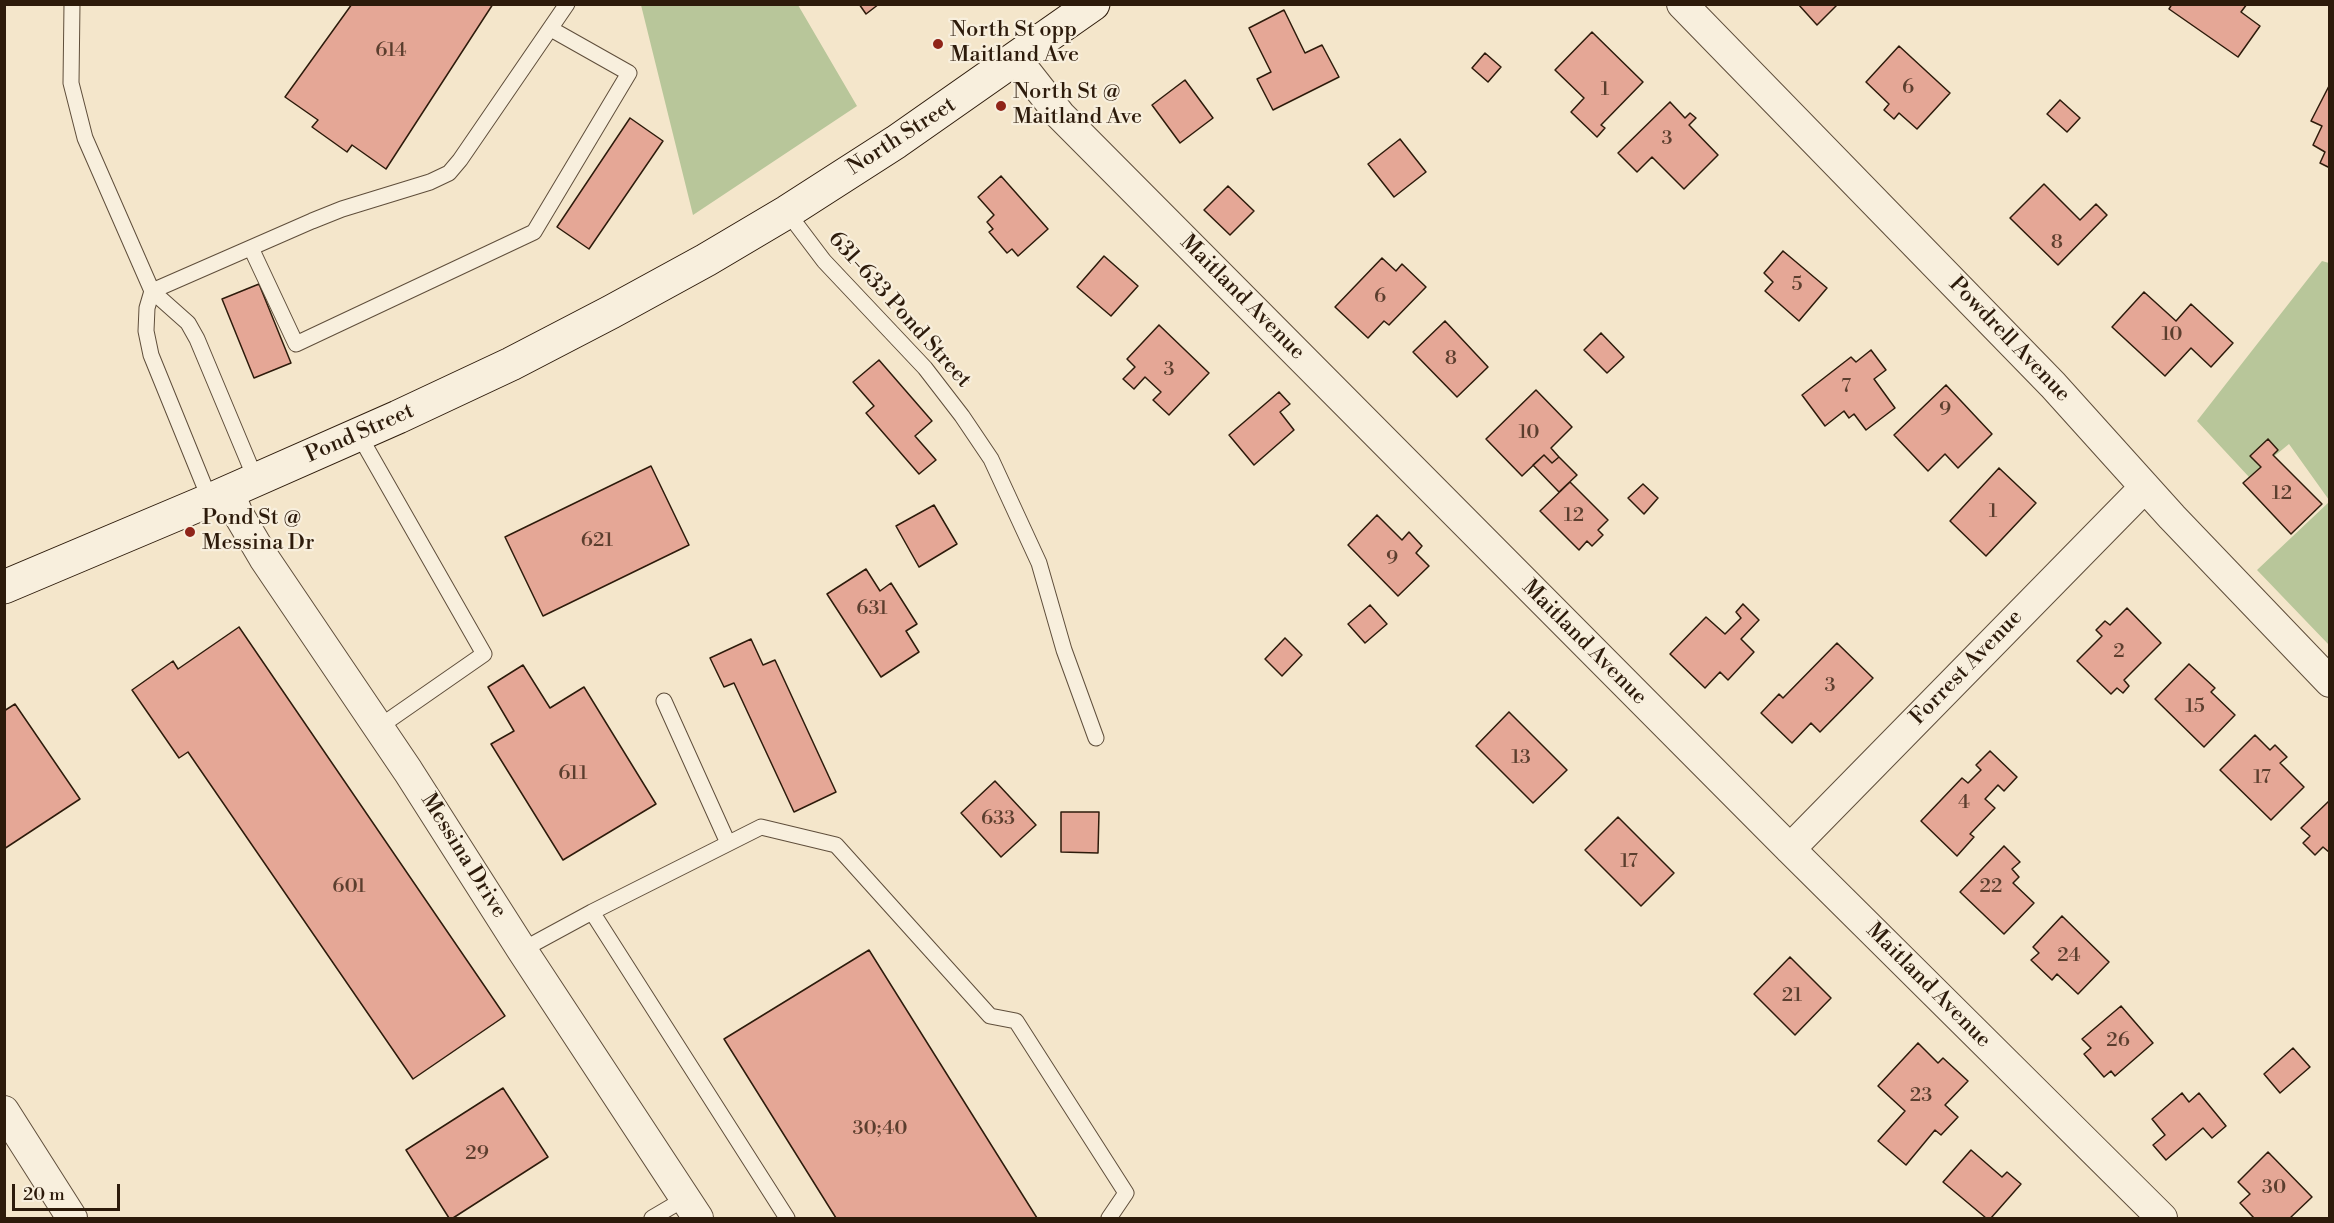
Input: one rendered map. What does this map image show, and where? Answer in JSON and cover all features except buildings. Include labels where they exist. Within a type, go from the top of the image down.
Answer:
[{"type":"main road","name":"North Street","points":[[706,260],[787,212],[905,136],[1016,59],[1084,7]]},
{"type":"main road","name":"Pond Street","points":[[4,587],[359,435],[511,364],[706,260]]},
{"type":"street","name":"Powdrell Avenue","points":[[1682,4],[2053,385],[2145,487],[2330,682]]},
{"type":"street","name":"Maitland Avenue","points":[[1016,59],[1060,115],[1790,849],[2162,1218]]},
{"type":"street","name":"Forrest Avenue","points":[[1790,849],[2145,487]]},
{"type":"street","name":"Messina Drive","points":[[232,491],[237,512],[264,558],[444,825],[522,950],[692,1208]]},
{"type":"street","points":[[4,1111],[72,1218]]},
{"type":"lane","points":[[72,4],[71,83],[76,110],[85,138],[152,291],[188,322],[197,339],[232,491]]},
{"type":"lane","points":[[152,291],[342,209],[430,182],[449,173],[567,4]]},
{"type":"lane","points":[[251,248],[296,344],[534,232],[629,73],[550,28]]},
{"type":"lane","name":"631-633 Pond Street","points":[[787,212],[824,261],[925,368],[962,416],[990,459],[1015,507],[1039,563],[1064,650],[1096,738]]},
{"type":"lane","points":[[152,291],[147,308],[146,331],[151,355],[232,491]]},
{"type":"lane","points":[[359,435],[484,654],[379,727]]},
{"type":"lane","points":[[664,701],[728,843]]},
{"type":"lane","points":[[522,950],[761,827],[836,845],[990,1016],[1016,1021],[1126,1193],[1110,1218]]},
{"type":"lane","points":[[592,912],[787,1218]]},
{"type":"lane","points":[[652,1218],[692,1208]]},
{"type":"green space","points":[[641,5],[798,5],[857,106],[693,215]]},
{"type":"green space","points":[[2322,261],[2329,263],[2329,500],[2289,444],[2249,477],[2197,421]]},
{"type":"green space","points":[[2329,502],[2329,645],[2257,570]]},
{"type":"place","name":"North St opp Maitland Ave","points":[[938,44]]},
{"type":"place","name":"North St @ Maitland Ave","points":[[1001,106]]},
{"type":"place","name":"Pond St @ Messina Dr","points":[[190,532]]}]
